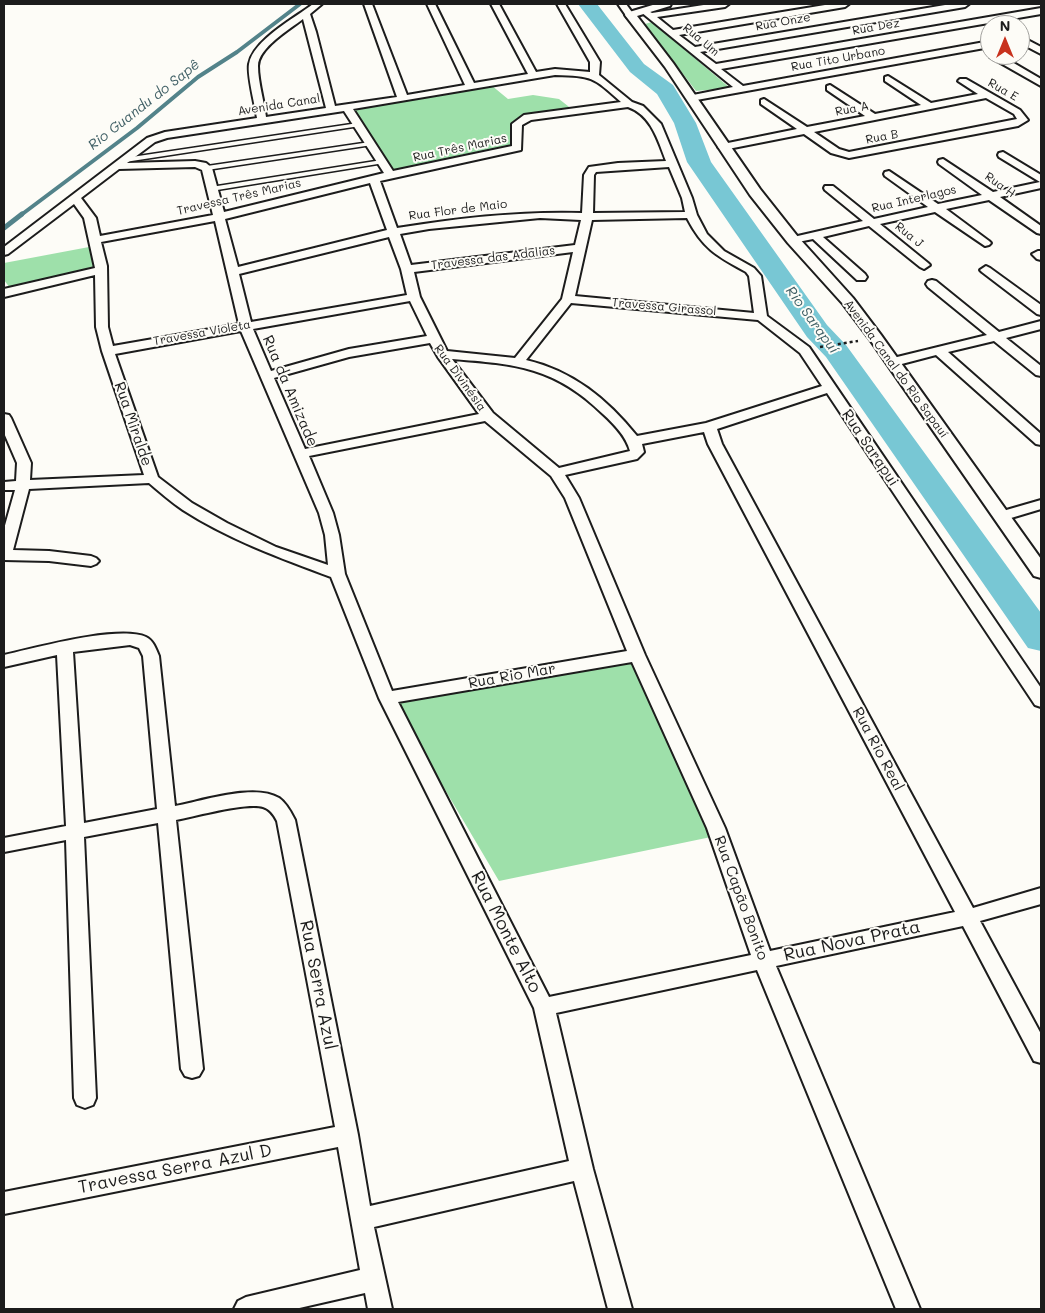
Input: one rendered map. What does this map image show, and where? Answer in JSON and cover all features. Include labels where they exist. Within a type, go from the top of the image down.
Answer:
[{"type":"street","points":[[262,120],[252,65],[254,58],[261,47],[306,15],[318,4]]},
{"type":"street","points":[[368,4],[403,99]]},
{"type":"street","points":[[431,4],[471,87]]},
{"type":"street","points":[[495,4],[533,75]]},
{"type":"street","points":[[561,4],[595,62],[594,75],[629,104],[640,108],[657,126],[687,198],[691,215],[702,236],[720,253],[755,276],[761,317]]},
{"type":"street","points":[[622,4],[630,15],[726,4]]},
{"type":"street","points":[[648,14],[666,4]]},
{"type":"street","points":[[673,32],[845,4]]},
{"type":"street","points":[[906,4],[978,46]]},
{"type":"street","name":"Rua Onze","points":[[694,50],[965,4]]},
{"type":"street","name":"Rua Dez","points":[[714,67],[1041,11]]},
{"type":"street","name":"Rua Um","points":[[648,14],[673,32],[741,89]]},
{"type":"street","points":[[306,15],[331,110]]},
{"type":"street","name":"Avenida Canal do Rio Sapauí","points":[[630,15],[691,98],[723,148],[793,240],[848,301],[894,362],[1041,572]]},
{"type":"street","points":[[1030,37],[1034,36]]},
{"type":"street","points":[[1030,44],[1041,51]]},
{"type":"street","name":"Rua Tito Urbano","points":[[691,98],[978,46]]},
{"type":"street","points":[[1010,65],[1041,83]]},
{"type":"street","name":"Avenida Canal","points":[[4,252],[151,140],[165,135],[403,99],[533,75],[565,71],[594,75]]},
{"type":"street","points":[[888,79],[929,106]]},
{"type":"street","name":"Rua E","points":[[963,81],[1017,112],[1023,119],[1018,123]]},
{"type":"street","points":[[830,88],[873,118]]},
{"type":"street","name":"Rua A","points":[[723,148],[986,95]]},
{"type":"street","name":"Rua B","points":[[764,102],[835,151],[849,155],[1018,123]]},
{"type":"street","name":"Rua Três Marias","points":[[390,175],[513,150],[518,144],[517,124],[528,117],[629,104]]},
{"type":"street","points":[[347,107],[390,175]]},
{"type":"street","points":[[1003,154],[1041,179]]},
{"type":"street","name":"Rua H","points":[[943,162],[1041,231]]},
{"type":"street","points":[[121,163],[195,164],[207,168]]},
{"type":"street","points":[[518,362],[568,299],[587,216],[589,175],[593,169],[672,164]]},
{"type":"street","name":"Rua da Amizade","points":[[207,168],[244,325],[326,513],[332,535],[338,574]]},
{"type":"street","points":[[889,174],[985,243]]},
{"type":"street","name":"Travessa Três Marias","points":[[94,240],[218,217],[390,175]]},
{"type":"street","name":"Rua Divinésia","points":[[374,180],[407,269],[414,297],[442,354],[488,416],[556,473],[568,490]]},
{"type":"street","name":"Rua Interlagos","points":[[793,240],[1041,185]]},
{"type":"street","name":"Rua J","points":[[829,188],[924,265]]},
{"type":"street","name":"Rua Miralde","points":[[74,198],[90,218],[101,270],[102,327],[108,351],[152,480],[186,506],[222,526],[271,550],[338,574]]},
{"type":"street","name":"Rua Flor de Maio","points":[[233,272],[394,232],[492,218],[540,215],[691,215]]},
{"type":"street","points":[[815,235],[861,277]]},
{"type":"street","name":"Travessa das Adalias","points":[[407,269],[579,248]]},
{"type":"street","points":[[4,293],[101,270]]},
{"type":"street","points":[[986,270],[1041,311]]},
{"type":"street","points":[[932,284],[1041,372]]},
{"type":"street","name":"Travessa Violeta","points":[[108,351],[244,325],[414,297]]},
{"type":"street","name":"Travessa Girassol","points":[[568,299],[761,317]]},
{"type":"street","name":"Rua Sarapui","points":[[761,317],[805,350],[1041,700]]},
{"type":"street","points":[[894,362],[1041,325]]},
{"type":"street","points":[[267,376],[336,354],[374,346],[433,339]]},
{"type":"street","points":[[939,351],[1041,441]]},
{"type":"street","points":[[442,354],[518,362],[559,374],[578,384],[592,395],[634,441],[637,452],[632,456],[556,473]]},
{"type":"street","points":[[634,441],[709,427],[829,388]]},
{"type":"street","points":[[300,454],[488,416]]},
{"type":"street","points":[[4,418],[24,463],[23,486],[4,555],[48,556],[91,561]]},
{"type":"street","name":"Rua Rio Real","points":[[709,427],[715,444],[1041,1054]]},
{"type":"street","points":[[4,486],[152,480]]},
{"type":"street","name":"Rua Capão Bonito","points":[[568,490],[637,655],[716,828],[763,960],[908,1309]]},
{"type":"street","points":[[1001,516],[1041,504]]},
{"type":"street","name":"Rua Monte Alto","points":[[338,574],[360,637],[387,698],[544,1007],[582,1169],[620,1309]]},
{"type":"street","points":[[4,661],[65,648],[134,639],[142,641],[147,646],[151,656],[192,1069]]},
{"type":"street","points":[[65,648],[75,830],[85,1098]]},
{"type":"street","name":"Rua Rio Mar","points":[[387,698],[637,655]]},
{"type":"street","name":"Rua Serra Azul","points":[[4,845],[75,830],[249,799],[265,799],[277,804],[286,820],[347,1135],[360,1219],[380,1309]]},
{"type":"street","name":"Rua Nova Prata","points":[[544,1007],[968,917],[1041,896]]},
{"type":"street","name":"Travessa Serra Azul D","points":[[4,1203],[347,1135]]},
{"type":"street","points":[[360,1219],[582,1169]]},
{"type":"street","points":[[246,1309],[373,1279]]},
{"type":"lane","points":[[121,163],[358,125]]},
{"type":"lane","points":[[207,168],[370,144]]},
{"type":"lane","points":[[211,189],[382,162]]},
{"type":"path","points":[[805,350],[876,338]]},
{"type":"green space","points":[[652,22],[730,88],[696,91],[645,24]]},
{"type":"green space","points":[[491,85],[508,99],[533,95],[559,99],[573,110],[521,118],[515,145],[504,152],[393,174],[351,108]]},
{"type":"green space","points":[[89,247],[98,267],[10,288],[4,280],[4,263]]},
{"type":"green space","points":[[635,660],[711,837],[499,881],[392,700]]},
{"type":"waterway","name":"Rio Guandu do Sapê","points":[[21,215],[137,128],[198,77],[237,52],[300,4]]},
{"type":"waterway","name":"Rio Sarapuí","points":[[587,4],[637,68],[665,90],[685,123],[699,162],[817,331],[836,351],[1041,639]]},
{"type":"waterway","name":"Rio Guandu do Sapê","points":[[4,228],[22,214]]}]
